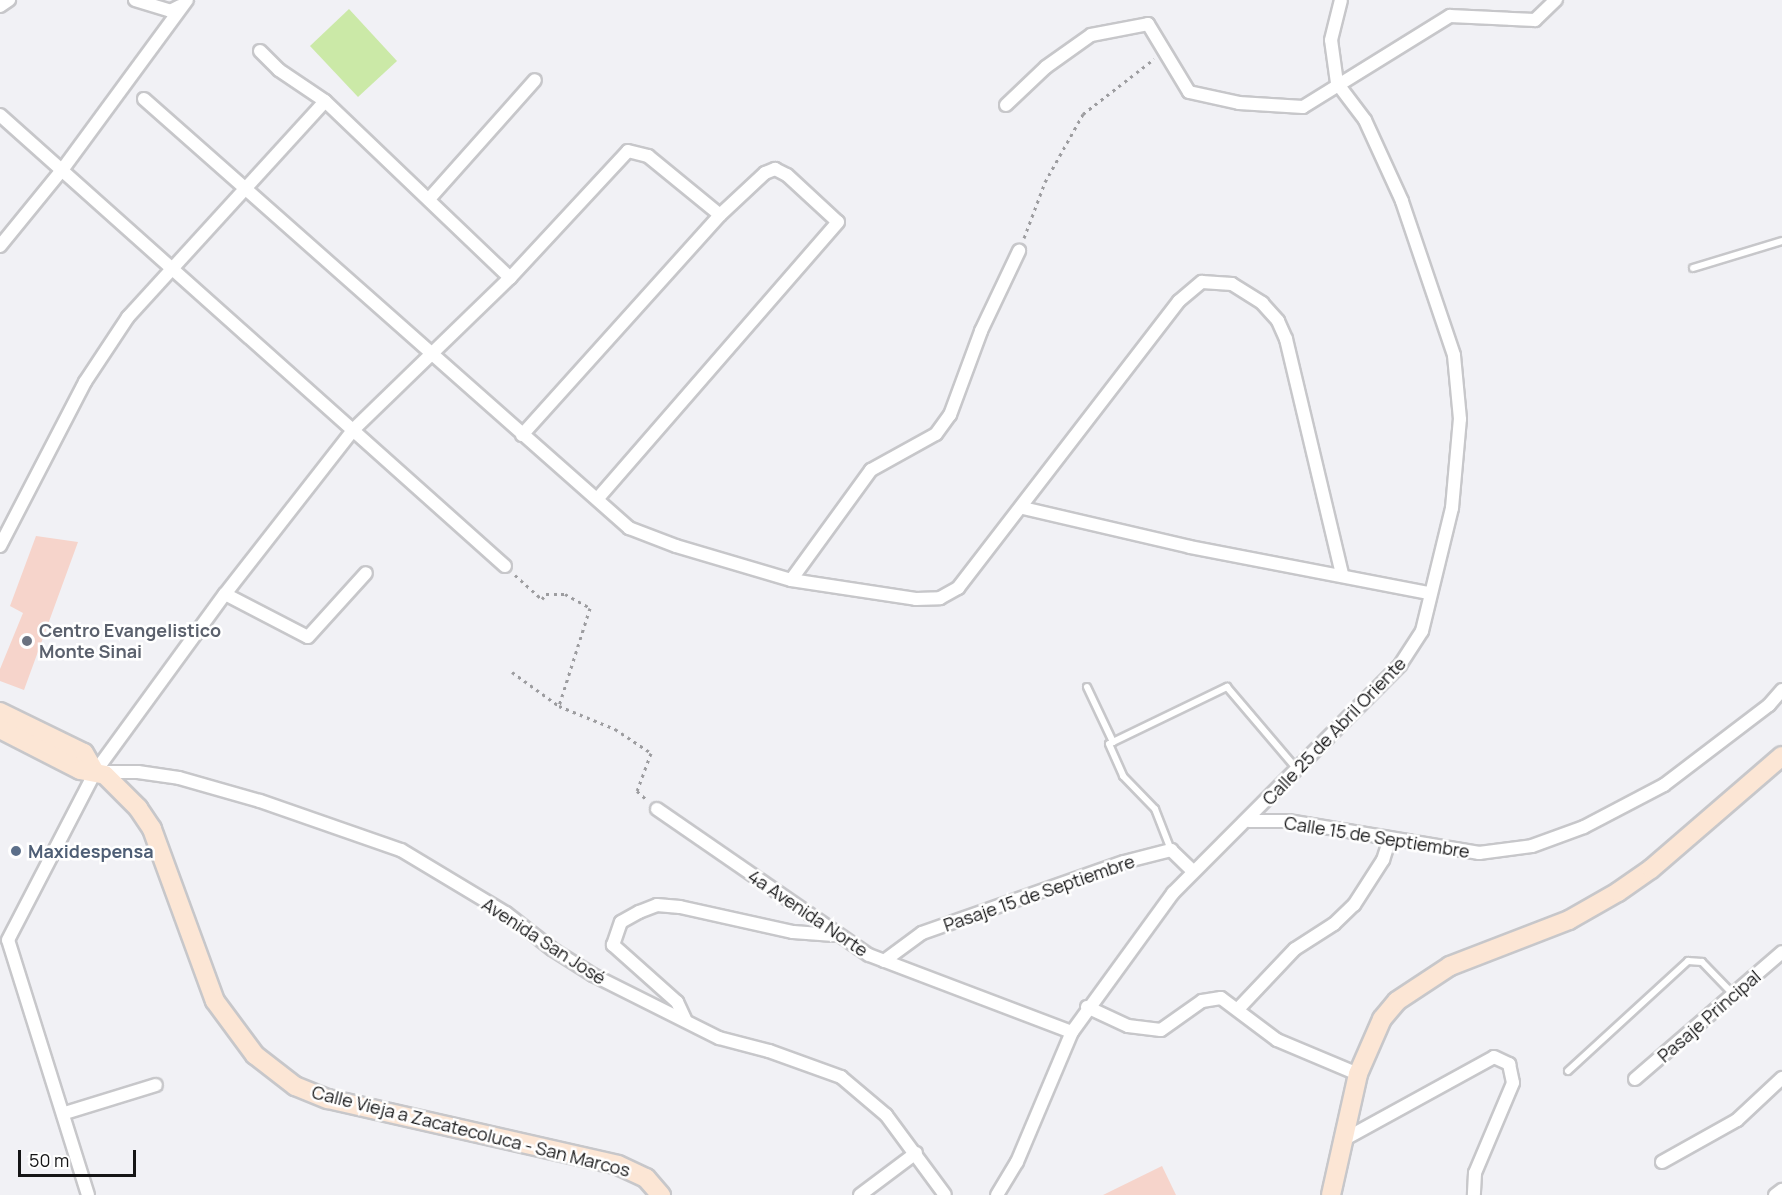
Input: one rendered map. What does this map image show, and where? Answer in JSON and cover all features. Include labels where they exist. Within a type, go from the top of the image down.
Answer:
[{"type":"main road","name":"Calle Vieja a Zacatecoluca - San Marcos","points":[[0,712],[84,753],[95,772],[120,789],[152,829],[215,1001],[231,1027],[255,1055],[295,1086],[328,1099],[618,1165],[646,1178],[661,1195]]},
{"type":"main road","name":"Calle Vieja a Zacatecoluca - San Marcos","points":[[0,729],[80,770],[95,772]]},
{"type":"main road","points":[[1331,1195],[1358,1074],[1382,1019],[1409,991],[1450,966],[1569,920],[1618,892],[1651,869],[1782,756]]},
{"type":"street","points":[[0,6],[9,0]]},
{"type":"street","points":[[135,0],[170,10],[184,3]]},
{"type":"street","name":"Calle 25 de Abril Oriente","points":[[997,1195],[1017,1162],[1072,1032],[1087,1007],[1193,871],[1248,821],[1296,768],[1400,665],[1422,631],[1452,508],[1460,419],[1454,355],[1402,201],[1365,120],[1337,83],[1331,40],[1341,0]]},
{"type":"street","points":[[1006,105],[1046,67],[1091,35],[1148,24],[1189,92],[1239,103],[1303,107],[1334,89],[1337,83],[1450,15],[1535,20],[1556,0]]},
{"type":"street","points":[[0,246],[62,170],[184,3]]},
{"type":"street","points":[[260,51],[279,70],[325,101],[510,278]]},
{"type":"street","points":[[429,199],[535,80]]},
{"type":"street","points":[[144,99],[432,351],[522,435],[598,498],[629,528],[676,546],[791,580],[916,599],[940,598],[958,588],[1023,508],[1179,301],[1202,282],[1216,280],[1232,284],[1262,303],[1278,321],[1286,339],[1342,574]]},
{"type":"street","points":[[0,546],[85,382],[128,317],[325,101]]},
{"type":"street","points":[[0,115],[505,566]]},
{"type":"street","points":[[88,1195],[65,1113],[8,940],[95,772],[225,594],[353,430],[432,351],[510,278],[628,151],[648,156],[720,215]]},
{"type":"street","points":[[522,435],[720,215],[765,173],[776,169],[838,222],[598,498]]},
{"type":"street","points":[[791,580],[871,470],[936,434],[950,415],[981,331],[1019,251]]},
{"type":"street","points":[[1023,508],[1190,547],[1342,574],[1430,593]]},
{"type":"street","points":[[225,594],[308,637],[366,573]]},
{"type":"street","name":"Calle 15 de Septiembre","points":[[1248,821],[1288,821],[1479,853],[1532,846],[1584,827],[1664,785],[1769,705],[1782,690]]},
{"type":"street","name":"Avenida San José","points":[[95,772],[138,772],[179,778],[260,801],[401,850],[506,913],[552,949],[593,975],[719,1038],[769,1051],[841,1077],[886,1115],[945,1195]]},
{"type":"street","name":"4a Avenida Norte","points":[[657,809],[836,935],[884,962],[1072,1032]]},
{"type":"street","points":[[1239,1008],[1295,949],[1334,924],[1354,905],[1383,860],[1390,838]]},
{"type":"street","points":[[1171,849],[1193,871]]},
{"type":"street","name":"Pasaje 15 de Septiembre","points":[[884,962],[922,933],[1171,849]]},
{"type":"street","points":[[685,1019],[677,1002],[613,945],[621,922],[657,905],[680,906],[793,932],[836,935]]},
{"type":"street","name":"Pasaje Principal","points":[[1635,1079],[1782,952]]},
{"type":"street","points":[[1087,1007],[1145,1031],[1161,1030],[1211,998],[1221,998],[1239,1008],[1277,1040],[1358,1074]]},
{"type":"street","points":[[1343,1140],[1494,1057],[1509,1064],[1513,1083],[1475,1173],[1474,1195]]},
{"type":"street","points":[[1662,1162],[1737,1120],[1782,1078]]},
{"type":"street","points":[[65,1113],[156,1085]]},
{"type":"street","points":[[860,1195],[916,1153]]},
{"type":"street","points":[[1775,1195],[1782,1190]]},
{"type":"lane","points":[[1693,268],[1782,241]]},
{"type":"lane","points":[[1087,687],[1113,742]]},
{"type":"lane","points":[[1171,849],[1155,809],[1123,776],[1109,744],[1227,687],[1296,768]]},
{"type":"lane","points":[[1568,1071],[1688,961],[1702,962],[1733,995]]},
{"type":"path","points":[[1019,251],[1045,182],[1083,114],[1164,52]]},
{"type":"path","points":[[505,566],[542,599],[546,594],[565,594],[591,608],[559,706]]},
{"type":"path","points":[[512,672],[559,706],[615,729],[651,753],[638,791],[657,809]]},
{"type":"green space","points":[[349,9],[397,61],[358,97],[310,46]]},
{"type":"building","name":"Centro Evangelistico Monte Sinai","points":[[36,536],[78,542],[24,690],[0,681],[0,669],[23,613],[10,606]]},
{"type":"building","points":[[1162,1166],[1176,1195],[1103,1195]]},
{"type":"place","name":"Centro Evangelistico Monte Sinai","points":[[27,641]]},
{"type":"place","name":"Maxidespensa","points":[[16,851]]}]
